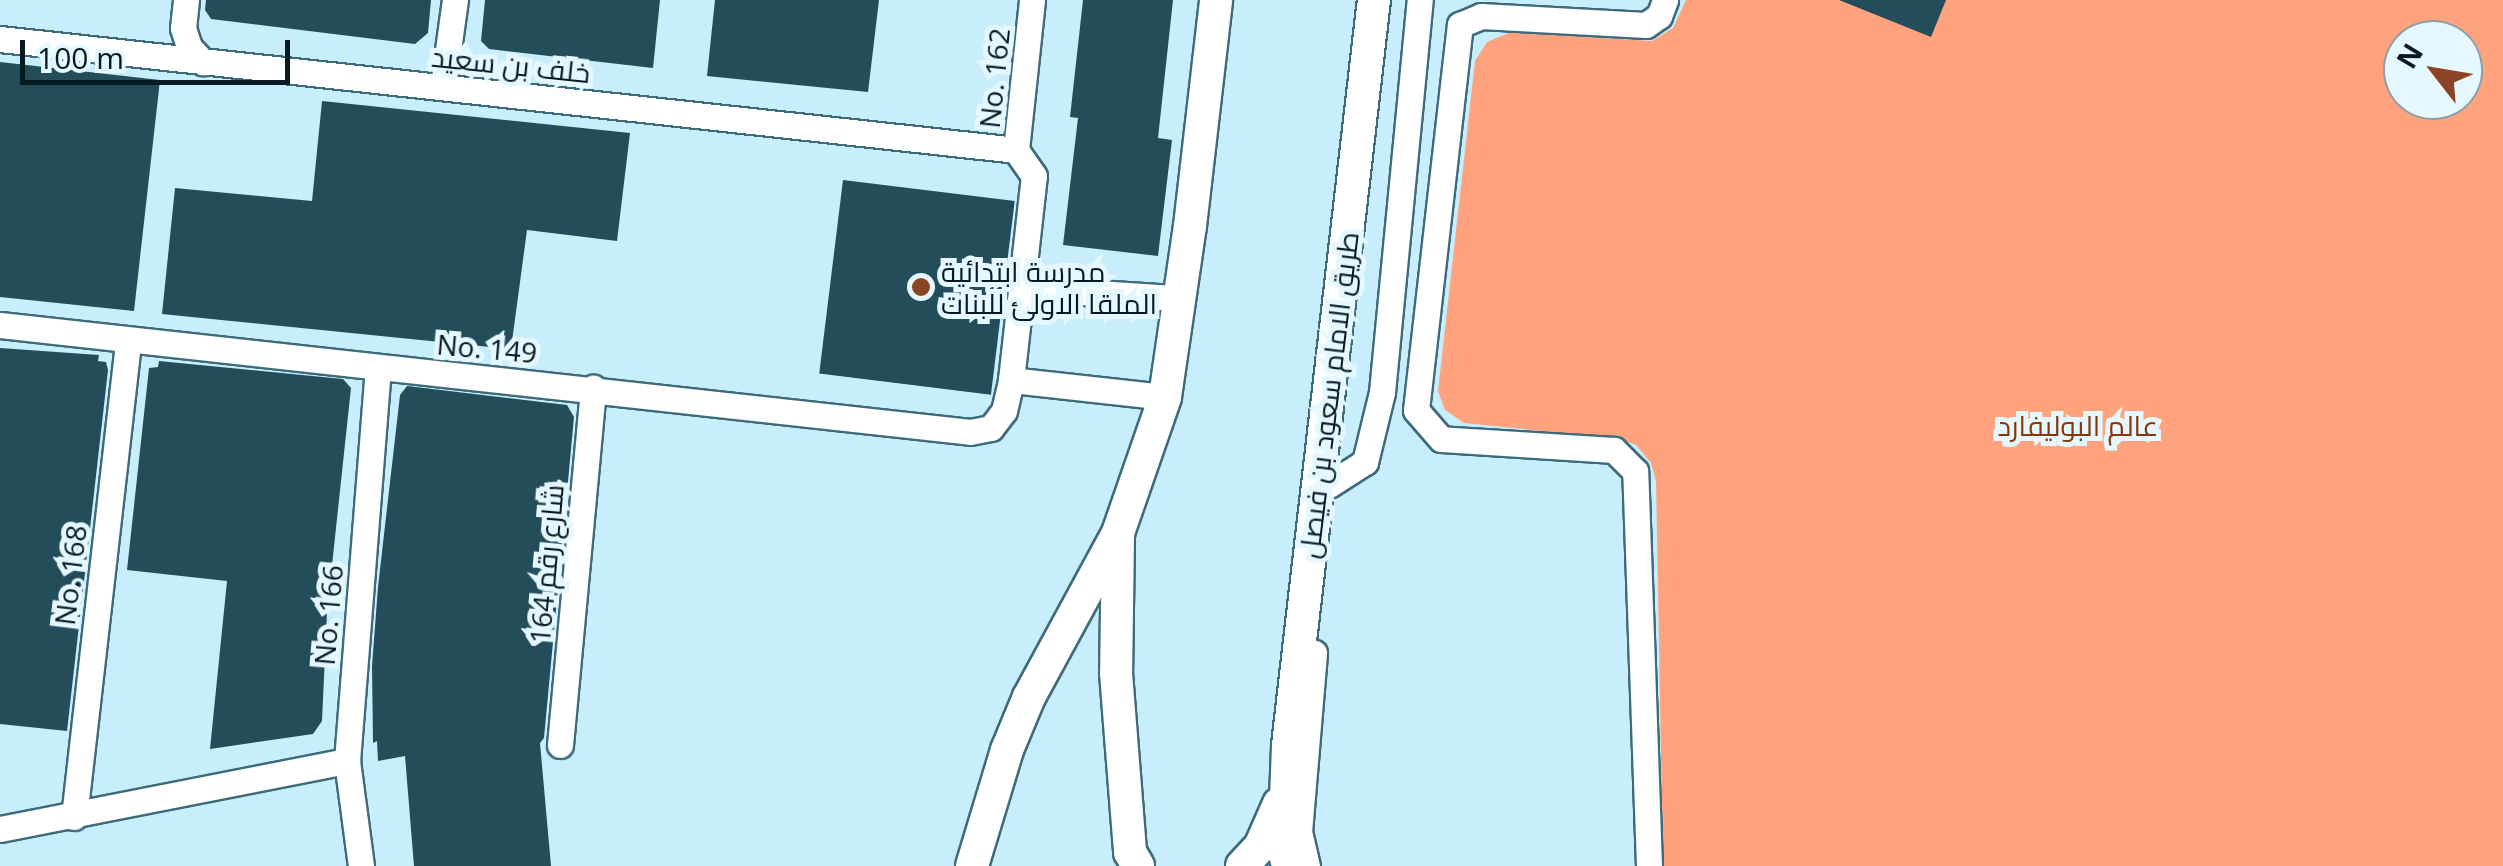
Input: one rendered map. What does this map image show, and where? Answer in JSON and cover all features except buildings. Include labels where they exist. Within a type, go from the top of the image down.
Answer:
[{"type":"main road","points":[[972,866],[1006,750],[1028,697],[1118,532],[1164,398],[1190,226],[1216,0]]},
{"type":"main road","points":[[1322,496],[1311,448],[1318,343],[1354,0]]},
{"type":"main road","name":"طريق الامام سعود بن فيصل","points":[[1285,790],[1322,496],[1374,0]]},
{"type":"main road","points":[[1118,532],[1116,673],[1130,852],[1138,866]]},
{"type":"main road","points":[[1242,866],[1260,847],[1285,790]]},
{"type":"main road","points":[[1285,790],[1284,850],[1288,866]]},
{"type":"street","points":[[186,0],[183,28],[190,47],[203,62]]},
{"type":"street","points":[[444,86],[455,0]]},
{"type":"street","name":"No. 162","points":[[970,432],[991,428],[1004,411],[1011,380],[1034,176],[1016,150],[1032,0]]},
{"type":"street","points":[[1306,866],[1298,832],[1322,496],[1386,0]]},
{"type":"street","points":[[1322,496],[1365,462],[1382,392],[1420,0]]},
{"type":"street","points":[[1649,866],[1635,471],[1614,450],[1442,439],[1416,410],[1460,25],[1480,16],[1646,26],[1659,16],[1665,0]]},
{"type":"street","name":"خلف بن سعيد","points":[[0,39],[1016,150]]},
{"type":"street","points":[[1022,288],[1177,298]]},
{"type":"street","name":"No. 149","points":[[0,325],[970,432]]},
{"type":"street","name":"No. 168","points":[[74,817],[128,340]]},
{"type":"street","name":"No. 166","points":[[361,866],[347,761],[378,369]]},
{"type":"street","points":[[1011,380],[1164,398]]},
{"type":"street","name":"شارع رقم 164","points":[[560,745],[593,388]]},
{"type":"street","points":[[0,829],[347,761]]},
{"type":"green space","name":"عالم البوليفارد","points":[[1686,0],[2503,0],[2503,866],[1663,866],[1656,481],[1651,463],[1636,445],[1620,439],[1464,423],[1445,410],[1438,391],[1475,61],[1487,42],[1511,32],[1652,41],[1673,28]]},
{"type":"place","name":"مدرسة ابتدائية الملقا الاولئ للبنات","points":[[921,287]]}]
